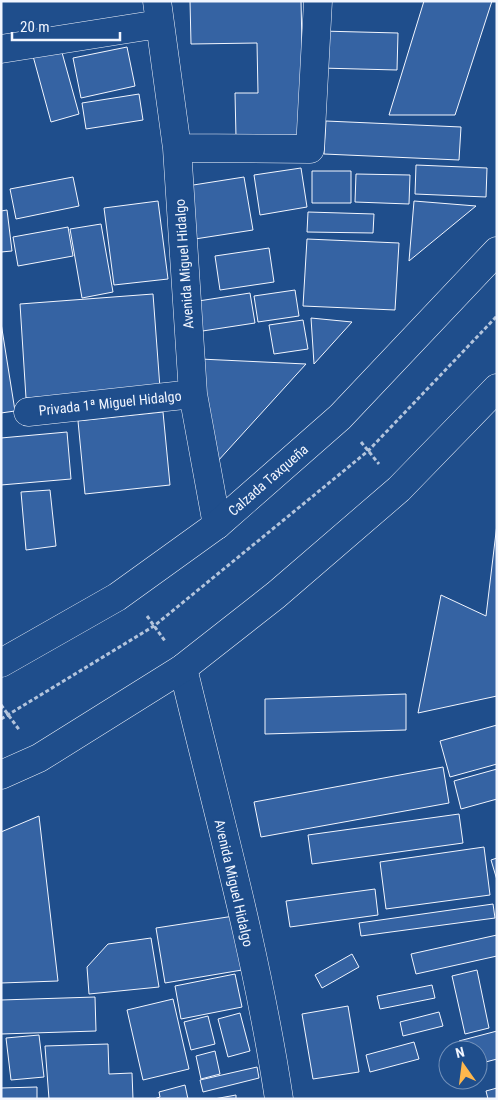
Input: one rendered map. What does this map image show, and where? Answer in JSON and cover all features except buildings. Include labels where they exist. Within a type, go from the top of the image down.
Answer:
[{"type":"street","points":[[177,148],[310,149],[318,1]]},
{"type":"street","points":[[1,50],[158,13]]},
{"type":"street","name":"Avenida Miguel Hidalgo","points":[[158,13],[177,148],[192,394],[217,525]]},
{"type":"street","name":"Calzada Taxqueña","points":[[1,663],[128,589],[217,525],[340,417],[497,251]]},
{"type":"street","points":[[1,776],[39,758],[183,668],[276,595],[399,488],[497,388]]},
{"type":"street","name":"Privada 1ª Miguel Hidalgo","points":[[28,412],[192,394]]},
{"type":"street","name":"Avenida Miguel Hidalgo","points":[[183,668],[271,1045],[279,1099]]},
{"type":"path","points":[[340,417],[399,488]]},
{"type":"path","points":[[128,589],[183,668]]}]
